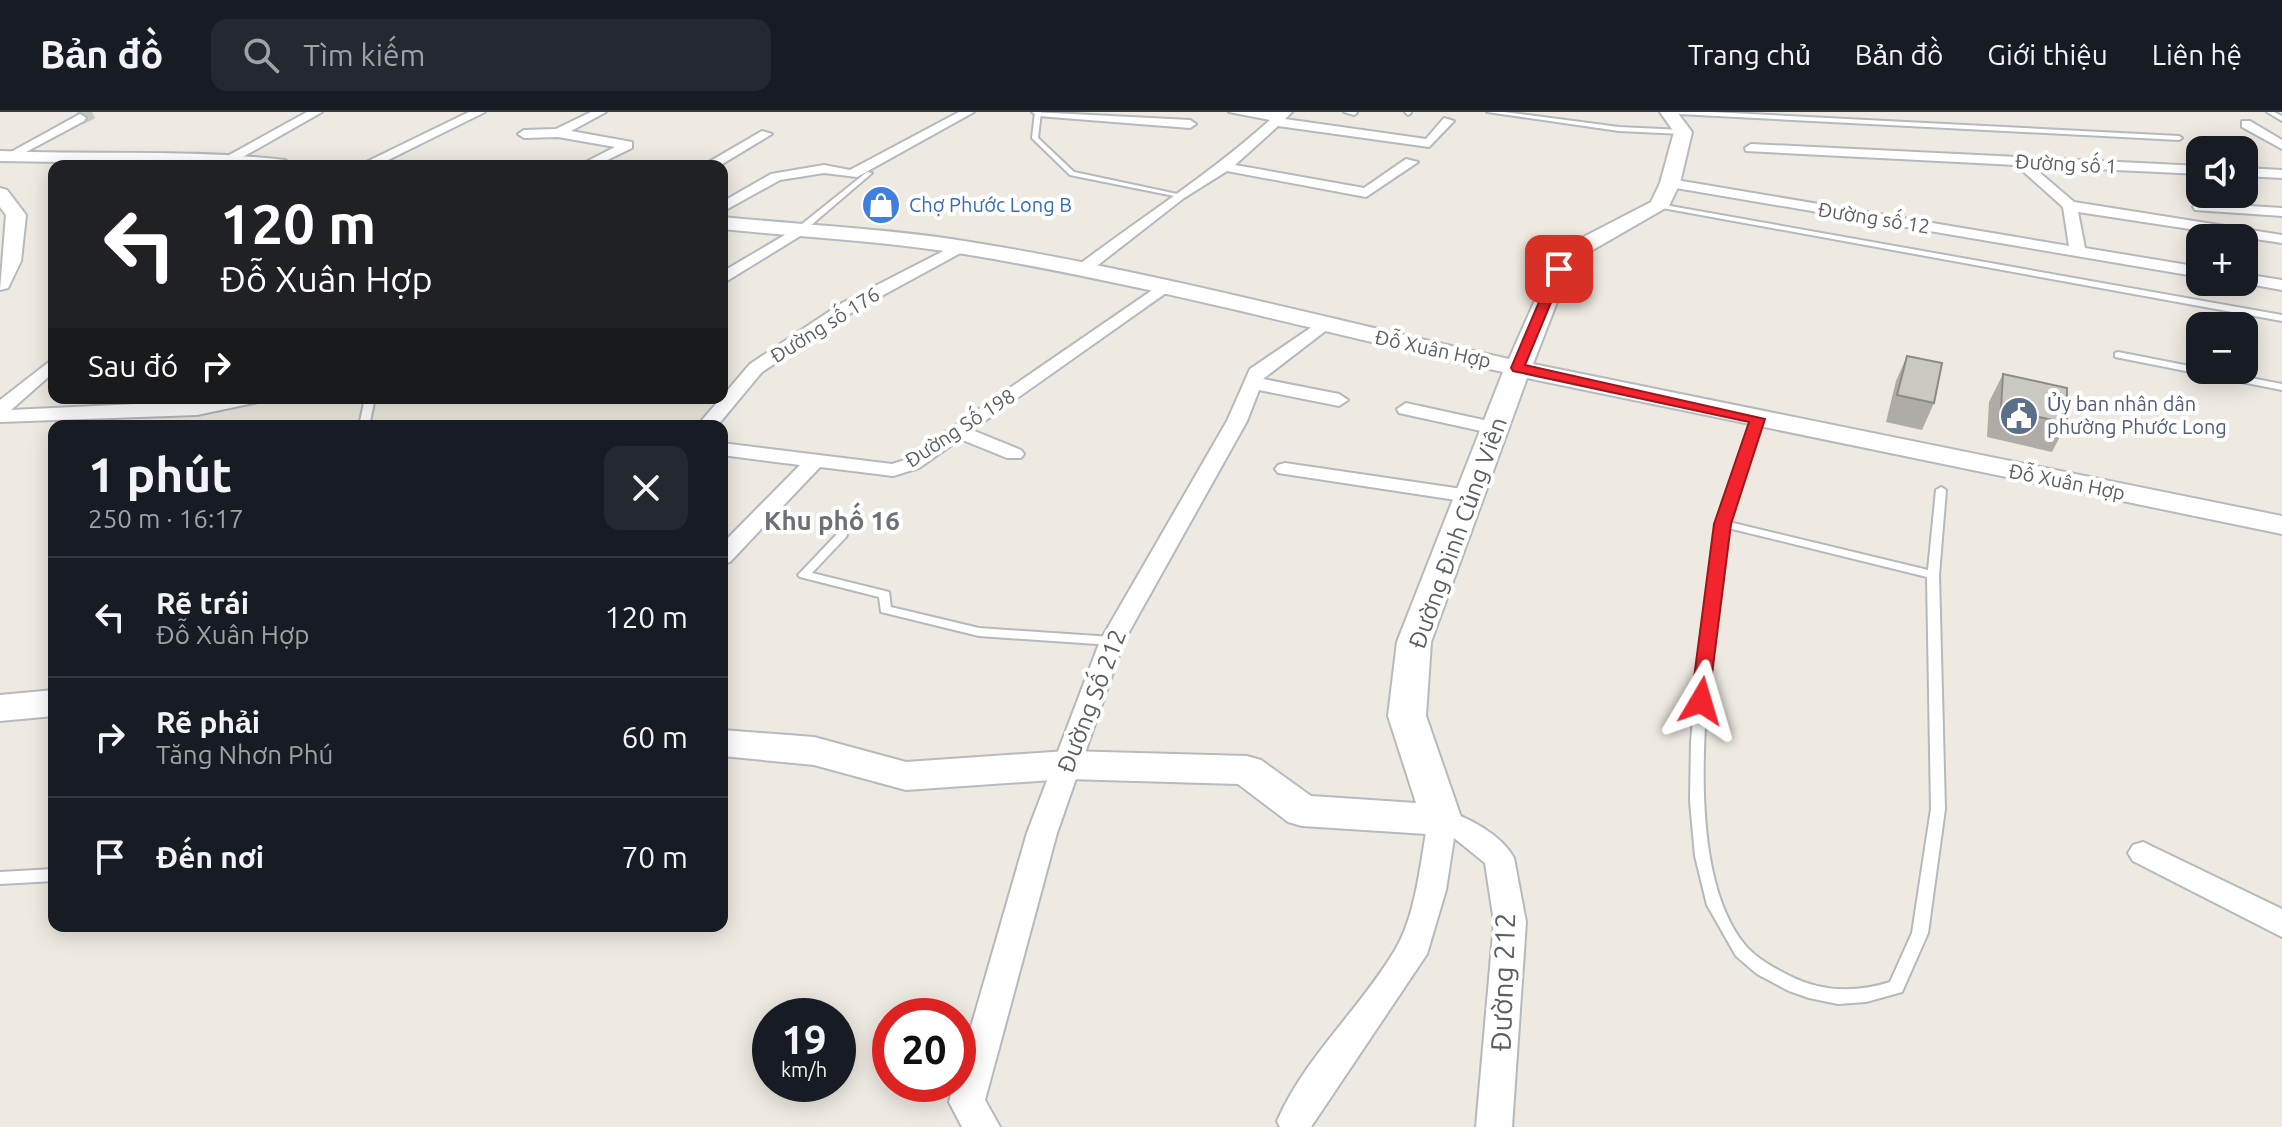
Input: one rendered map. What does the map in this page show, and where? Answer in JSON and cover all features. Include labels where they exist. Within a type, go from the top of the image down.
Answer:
[{"type":"street","points":[[229,159],[316,112]]},
{"type":"street","points":[[378,160],[479,112]]},
{"type":"street","points":[[558,133],[600,112]]},
{"type":"street","points":[[728,205],[776,177],[824,169],[852,174],[968,112]]},
{"type":"street","points":[[1038,112],[1164,116],[1190,124]]},
{"type":"street","points":[[1235,112],[1429,143],[1448,121]]},
{"type":"street","points":[[1659,206],[1670,183],[1680,122],[1668,112]]},
{"type":"street","points":[[1083,269],[1179,195],[1225,167],[1281,117]]},
{"type":"street","points":[[3,157],[80,118]]},
{"type":"street","points":[[2246,124],[2282,145]]},
{"type":"street","points":[[524,134],[558,133],[628,145],[597,160]]},
{"type":"street","points":[[720,160],[766,134]]},
{"type":"street","name":"Đường số 1","points":[[1751,148],[2186,169]]},
{"type":"street","points":[[3,157],[237,160]]},
{"type":"street","points":[[2019,161],[2070,206],[2282,239]]},
{"type":"street","points":[[1225,167],[1359,193],[1371,191],[1411,162]]},
{"type":"street","points":[[2258,173],[2282,174]]},
{"type":"street","name":"Đường số 12","points":[[1670,183],[2078,252]]},
{"type":"street","points":[[0,194],[16,215],[10,261],[0,283]]},
{"type":"street","name":"Đường Đinh Củng Viên","points":[[1442,820],[1407,716],[1414,642],[1559,269],[1576,250],[1659,206]]},
{"type":"street","points":[[2070,206],[2078,252],[2186,270]]},
{"type":"street","points":[[2216,208],[2282,212]]},
{"type":"street","name":"Đỗ Xuân Hợp","points":[[728,224],[961,247],[1167,285],[1322,325],[1518,368],[2282,525]]},
{"type":"street","points":[[728,275],[800,230]]},
{"type":"street","name":"Đường số 176","points":[[728,401],[756,368],[848,307],[961,247]]},
{"type":"street","points":[[2258,281],[2282,285]]},
{"type":"street","name":"Đường Số 198","points":[[728,450],[893,470],[912,464],[1167,285]]},
{"type":"street","name":"Đường Số 212","points":[[982,1127],[967,1102],[1042,833],[1112,641],[1237,421],[1256,373],[1322,325]]},
{"type":"street","points":[[0,413],[48,369]]},
{"type":"street","points":[[1253,383],[1339,400]]},
{"type":"street","points":[[0,413],[197,409],[222,404]]},
{"type":"street","name":"Đường số 176","points":[[712,420],[726,404]]},
{"type":"street","points":[[1406,409],[1495,428]]},
{"type":"street","points":[[959,432],[1014,454]]},
{"type":"street","points":[[728,551],[814,462]]},
{"type":"street","points":[[1285,469],[1469,496]]},
{"type":"street","points":[[0,708],[48,704]]},
{"type":"street","points":[[728,744],[814,751],[906,776],[1067,765],[1247,770],[1302,811],[1442,820],[1431,890],[1411,954],[1334,1059],[1295,1121]]},
{"type":"street","name":"Đường 212","points":[[1442,820],[1462,829],[1499,858],[1510,922],[1494,1127]]},
{"type":"street","points":[[2143,853],[2282,924]]},
{"type":"lane","points":[[1038,112],[1035,138],[1072,174],[1179,195]]},
{"type":"lane","points":[[1347,112],[1354,113]]},
{"type":"lane","points":[[1490,112],[1562,123],[1680,122],[2179,138]]},
{"type":"lane","points":[[1562,123],[1572,112]]},
{"type":"lane","points":[[2270,112],[2282,119]]},
{"type":"lane","points":[[800,230],[869,173]]},
{"type":"lane","points":[[1659,206],[2282,318]]},
{"type":"lane","points":[[2118,355],[2282,387]]},
{"type":"lane","points":[[1757,419],[1723,524],[1698,731],[1697,837],[1720,915],[1737,947],[1760,968],[1790,985],[1827,997],[1866,998],[1896,987],[1920,933],[1938,809],[1933,575],[1941,490]]},
{"type":"lane","points":[[1723,524],[1933,575]]},
{"type":"lane","points":[[842,535],[804,575],[885,595],[885,609],[979,632],[1112,641]]},
{"type":"lane","points":[[0,878],[48,875]]},
{"type":"building","points":[[1907,356],[1942,363],[1934,403],[1897,395]]},
{"type":"building","points":[[2003,374],[2067,388],[2067,423],[2001,409]]},
{"type":"tunnel","points":[[80,118],[92,112]]},
{"type":"place","name":"Chợ Phước Long B","points":[[881,205]]},
{"type":"place","name":"Ủy ban nhân dân phường Phước Long","points":[[2019,416]]},
{"type":"district","name":"Khu phố 16","points":[[832,521]]},
{"type":"route","points":[[1559,269],[1518,368],[1757,419],[1723,524],[1701,701]]}]
